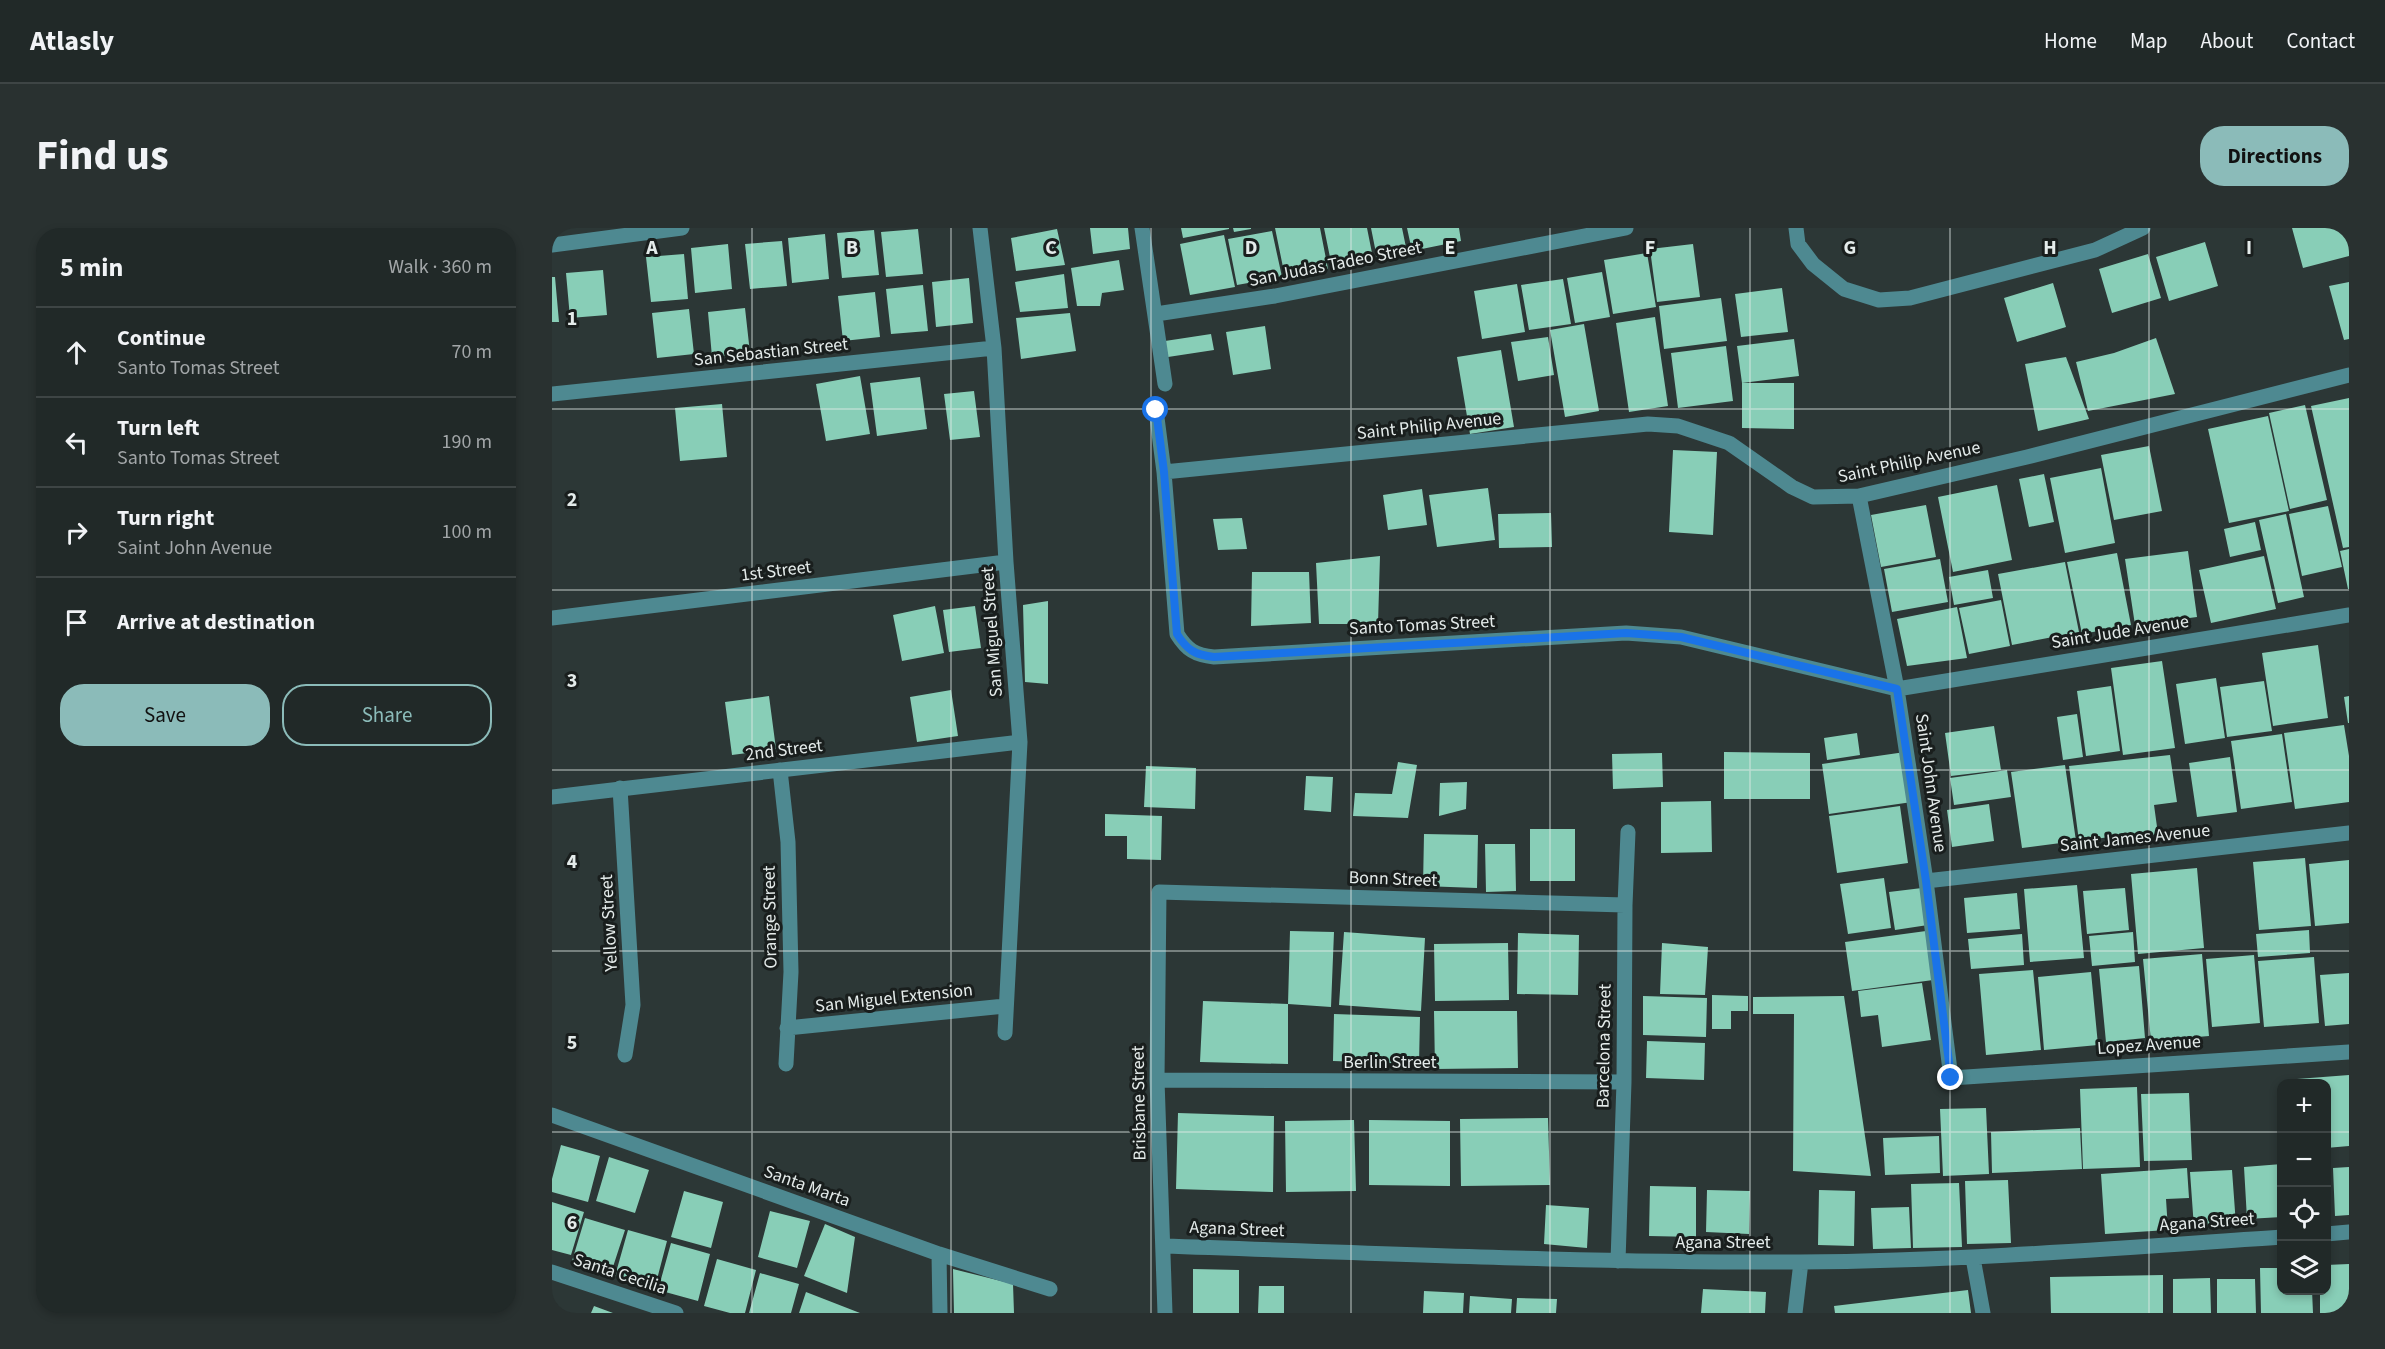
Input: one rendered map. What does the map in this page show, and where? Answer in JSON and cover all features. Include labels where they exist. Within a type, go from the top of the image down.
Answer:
[{"type":"street","points":[[552,245],[682,228]]},
{"type":"street","name":"San Miguel Street","points":[[980,228],[994,348],[1006,561],[1020,742],[1005,1033]]},
{"type":"street","points":[[1142,228],[1166,384]]},
{"type":"street","name":"San Judas Tadeo Street","points":[[1156,314],[1275,296],[1626,228]]},
{"type":"street","points":[[1796,228],[1798,244],[1813,264],[1844,289],[1879,300],[1910,298],[2095,250],[2143,228]]},
{"type":"street","name":"San Sebastian Street","points":[[552,394],[994,348]]},
{"type":"street","name":"Saint Philip Avenue","points":[[1164,472],[1648,424],[1678,426],[1729,443],[1792,487],[1813,497],[1859,496],[2050,451],[2349,375]]},
{"type":"street","name":"Santo Tomas Street","points":[[1156,410],[1164,472],[1177,634],[1185,647],[1199,655],[1214,657],[1626,633],[1681,637],[1897,689]]},
{"type":"street","name":"Saint John Avenue","points":[[1859,496],[1897,689],[1926,881],[1951,1078]]},
{"type":"street","name":"1st Street","points":[[552,618],[1006,561]]},
{"type":"street","name":"Saint Jude Avenue","points":[[1897,689],[2349,615]]},
{"type":"street","name":"2nd Street","points":[[552,797],[1020,742]]},
{"type":"street","name":"Orange Street","points":[[780,770],[788,842],[791,972],[786,1064]]},
{"type":"street","name":"Yellow Street","points":[[620,788],[633,1005],[626,1055]]},
{"type":"street","name":"Barcelona Street","points":[[1618,1261],[1628,832]]},
{"type":"street","name":"Saint James Avenue","points":[[1926,881],[2349,833]]},
{"type":"street","name":"Bonn Street","points":[[1159,892],[1625,905]]},
{"type":"street","name":"Brisbane Street","points":[[1159,892],[1157,1080],[1165,1313]]},
{"type":"street","name":"San Miguel Extension","points":[[787,1028],[1005,1006]]},
{"type":"street","name":"Lopez Avenue","points":[[1951,1078],[2349,1052]]},
{"type":"street","name":"Berlin Street","points":[[1157,1080],[1623,1083]]},
{"type":"street","name":"Santa Marta","points":[[552,1115],[939,1254],[1050,1289]]},
{"type":"street","points":[[2331,1234],[2349,1232]]},
{"type":"street","name":"Agana Street","points":[[1163,1246],[1618,1261],[1801,1262],[1973,1258],[2277,1237]]},
{"type":"street","points":[[939,1254],[940,1313]]},
{"type":"street","points":[[1973,1258],[1983,1313]]},
{"type":"street","points":[[1795,1313],[1801,1262]]},
{"type":"street","name":"Santa Cecilia","points":[[552,1272],[676,1313]]},
{"type":"building","points":[[1090,228],[1128,228],[1130,249],[1093,254]]},
{"type":"building","points":[[1181,228],[1229,228],[1229,229],[1183,238]]},
{"type":"building","points":[[1233,228],[1251,228],[1251,229],[1234,232]]},
{"type":"building","points":[[1275,228],[1320,228],[1328,269],[1285,277]]},
{"type":"building","points":[[1324,228],[1367,228],[1373,258],[1332,267]]},
{"type":"building","points":[[1371,228],[1402,228],[1407,252],[1377,258]]},
{"type":"building","points":[[1407,228],[1459,228],[1461,241],[1412,251]]},
{"type":"building","points":[[2292,228],[2349,228],[2349,256],[2303,268]]},
{"type":"building","points":[[918,229],[923,274],[886,277],[881,232]]},
{"type":"building","points":[[1057,229],[1065,265],[1016,271],[1011,238]]},
{"type":"building","points":[[874,230],[879,275],[842,278],[837,233]]},
{"type":"building","points":[[1272,231],[1282,277],[1237,285],[1228,239]]},
{"type":"building","points":[[825,234],[829,279],[792,283],[788,238]]},
{"type":"building","points":[[1224,235],[1235,287],[1190,295],[1180,244]]},
{"type":"building","points":[[782,241],[787,286],[750,289],[745,244]]},
{"type":"building","points":[[2205,242],[2218,286],[2169,301],[2156,257]]},
{"type":"building","points":[[728,244],[732,289],[695,293],[691,248]]},
{"type":"building","points":[[1693,244],[1700,297],[1657,302],[1650,249]]},
{"type":"building","points":[[1647,253],[1656,307],[1613,314],[1604,260]]},
{"type":"building","points":[[684,254],[688,299],[651,302],[646,257]]},
{"type":"building","points":[[2148,254],[2161,298],[2112,313],[2099,269]]},
{"type":"building","points":[[1119,260],[1124,290],[1102,293],[1100,306],[1077,306],[1071,268]]},
{"type":"building","points":[[603,270],[607,315],[570,318],[566,273]]},
{"type":"building","points":[[1602,272],[1610,317],[1575,323],[1567,278]]},
{"type":"building","points":[[1064,274],[1068,308],[1020,312],[1015,282]]},
{"type":"building","points":[[552,277],[555,277],[559,322],[552,322]]},
{"type":"building","points":[[969,278],[973,323],[936,327],[932,282]]},
{"type":"building","points":[[1563,279],[1571,324],[1529,330],[1521,285]]},
{"type":"building","points":[[2349,282],[2349,339],[2344,340],[2329,286]]},
{"type":"building","points":[[2053,283],[2066,327],[2017,342],[2004,298]]},
{"type":"building","points":[[1517,284],[1525,332],[1482,339],[1474,291]]},
{"type":"building","points":[[923,285],[928,331],[891,334],[886,289]]},
{"type":"building","points":[[1782,288],[1788,332],[1741,337],[1735,294]]},
{"type":"building","points":[[875,292],[880,337],[843,341],[838,296]]},
{"type":"building","points":[[1721,298],[1727,341],[1664,349],[1659,306]]},
{"type":"building","points":[[745,308],[750,353],[712,357],[708,312]]},
{"type":"building","points":[[689,309],[694,354],[657,358],[652,313]]},
{"type":"building","points":[[1070,313],[1076,351],[1021,359],[1016,318]]},
{"type":"building","points":[[1655,317],[1668,406],[1629,412],[1616,323]]},
{"type":"building","points":[[1584,324],[1599,411],[1565,417],[1550,330]]},
{"type":"building","points":[[1265,326],[1271,369],[1233,375],[1226,332]]},
{"type":"building","points":[[1211,334],[1214,350],[1168,357],[1165,341]]},
{"type":"building","points":[[1548,337],[1554,375],[1518,381],[1511,342]]},
{"type":"building","points":[[2156,338],[2175,394],[2088,411],[2076,362],[2114,353]]},
{"type":"building","points":[[1794,339],[1799,376],[1742,383],[1737,346]]},
{"type":"building","points":[[1726,346],[1733,401],[1678,408],[1671,353]]},
{"type":"building","points":[[1501,350],[1514,427],[1470,434],[1457,357]]},
{"type":"building","points":[[2066,357],[2089,419],[2038,431],[2025,364]]},
{"type":"building","points":[[860,376],[870,434],[826,441],[816,384]]},
{"type":"building","points":[[920,377],[927,429],[877,436],[870,383]]},
{"type":"building","points":[[1742,383],[1794,383],[1794,429],[1742,428]]},
{"type":"building","points":[[974,391],[980,437],[950,440],[944,394]]},
{"type":"building","points":[[2349,398],[2349,547],[2343,548],[2311,406]]},
{"type":"building","points":[[722,404],[727,457],[680,461],[675,408]]},
{"type":"building","points":[[2305,405],[2327,500],[2290,509],[2269,413]]},
{"type":"building","points":[[2268,416],[2289,511],[2229,523],[2208,429]]},
{"type":"building","points":[[2149,446],[2162,511],[2114,520],[2101,455]]},
{"type":"building","points":[[1673,450],[1717,452],[1713,535],[1669,532]]},
{"type":"building","points":[[2101,468],[2115,543],[2065,553],[2050,478]]},
{"type":"building","points":[[2044,474],[2054,522],[2029,527],[2019,479]]},
{"type":"building","points":[[1997,485],[2012,560],[1953,572],[1938,497]]},
{"type":"building","points":[[1488,488],[1495,540],[1437,547],[1429,495]]},
{"type":"building","points":[[1422,489],[1427,525],[1388,530],[1383,495]]},
{"type":"building","points":[[1926,505],[1936,557],[1881,567],[1871,515]]},
{"type":"building","points":[[2328,506],[2342,567],[2302,576],[2289,514]]},
{"type":"building","points":[[1551,513],[1552,547],[1499,548],[1498,514]]},
{"type":"building","points":[[2286,514],[2304,597],[2278,603],[2259,520]]},
{"type":"building","points":[[1242,518],[1247,549],[1218,550],[1213,519]]},
{"type":"building","points":[[2255,522],[2261,550],[2230,557],[2224,529]]},
{"type":"building","points":[[2349,549],[2349,589],[2348,589],[2340,551]]},
{"type":"building","points":[[2188,551],[2197,617],[2135,625],[2125,559]]},
{"type":"building","points":[[2117,553],[2131,625],[2082,634],[2067,562]]},
{"type":"building","points":[[1380,556],[1378,624],[1319,624],[1316,563]]},
{"type":"building","points":[[2264,556],[2276,609],[2211,623],[2199,570]]},
{"type":"building","points":[[1940,559],[1948,602],[1892,612],[1884,569]]},
{"type":"building","points":[[2065,562],[2079,632],[2012,645],[1998,574]]},
{"type":"building","points":[[1988,570],[1993,598],[1954,605],[1949,577]]},
{"type":"building","points":[[1252,572],[1309,572],[1311,623],[1251,626]]},
{"type":"building","points":[[2001,600],[2010,646],[1969,654],[1959,608]]},
{"type":"building","points":[[1048,601],[1048,684],[1025,682],[1023,605]]},
{"type":"building","points":[[935,606],[944,653],[902,661],[893,615]]},
{"type":"building","points":[[975,606],[981,648],[949,652],[943,610]]},
{"type":"building","points":[[1957,607],[1967,658],[1907,666],[1897,619]]},
{"type":"building","points":[[2318,645],[2328,718],[2273,726],[2262,653]]},
{"type":"building","points":[[2162,661],[2175,748],[2123,755],[2111,668]]},
{"type":"building","points":[[2216,678],[2225,738],[2185,744],[2176,684]]},
{"type":"building","points":[[2264,681],[2272,731],[2227,737],[2220,687]]},
{"type":"building","points":[[2111,686],[2120,751],[2086,756],[2077,691]]},
{"type":"building","points":[[951,690],[958,736],[917,742],[910,697]]},
{"type":"building","points":[[769,696],[776,749],[732,755],[725,702]]},
{"type":"building","points":[[2349,696],[2349,723],[2348,723],[2344,697]]},
{"type":"building","points":[[2077,714],[2083,757],[2063,760],[2057,717]]},
{"type":"building","points":[[2344,725],[2349,756],[2349,802],[2295,809],[2284,733]]},
{"type":"building","points":[[1994,726],[2001,770],[1951,776],[1945,733]]},
{"type":"building","points":[[1857,733],[1860,755],[1827,760],[1824,738]]},
{"type":"building","points":[[2282,734],[2292,802],[2241,809],[2231,741]]},
{"type":"building","points":[[1724,752],[1810,753],[1810,799],[1724,799]]},
{"type":"building","points":[[1905,752],[1912,802],[1829,814],[1822,764]]},
{"type":"building","points":[[1662,753],[1663,787],[1613,789],[1612,754]]},
{"type":"building","points":[[2170,755],[2177,802],[2154,805],[2158,834],[2133,837],[2133,834],[2079,841],[2069,766]]},
{"type":"building","points":[[2230,757],[2237,812],[2197,817],[2189,763]]},
{"type":"building","points":[[1398,762],[1417,765],[1408,818],[1353,816],[1355,793],[1392,794]]},
{"type":"building","points":[[2065,765],[2076,841],[2022,848],[2011,772]]},
{"type":"building","points":[[1146,766],[1196,768],[1195,809],[1144,807]]},
{"type":"building","points":[[2007,770],[2011,797],[1954,805],[1950,778]]},
{"type":"building","points":[[1306,776],[1333,777],[1331,812],[1304,810]]},
{"type":"building","points":[[1467,782],[1466,809],[1439,816],[1440,783]]},
{"type":"building","points":[[1711,801],[1712,852],[1661,853],[1661,802]]},
{"type":"building","points":[[1989,804],[1994,841],[1952,847],[1947,810]]},
{"type":"building","points":[[1900,806],[1908,863],[1837,873],[1829,816]]},
{"type":"building","points":[[1105,814],[1162,816],[1161,860],[1127,859],[1127,836],[1105,836]]},
{"type":"building","points":[[1530,829],[1575,829],[1575,881],[1530,881]]},
{"type":"building","points":[[1424,834],[1478,835],[1477,888],[1423,886]]},
{"type":"building","points":[[1485,844],[1515,844],[1516,891],[1486,892]]},
{"type":"building","points":[[2305,858],[2311,926],[2259,930],[2253,862]]},
{"type":"building","points":[[2349,860],[2349,923],[2315,926],[2309,864]]},
{"type":"building","points":[[2197,868],[2204,948],[2138,954],[2131,874]]},
{"type":"building","points":[[1884,878],[1891,928],[1848,934],[1840,884]]},
{"type":"building","points":[[2077,885],[2084,958],[2030,962],[2024,889]]},
{"type":"building","points":[[1922,888],[1928,925],[1895,930],[1889,892]]},
{"type":"building","points":[[2125,888],[2129,930],[2087,934],[2083,891]]},
{"type":"building","points":[[2017,893],[2020,929],[1967,933],[1964,898]]},
{"type":"building","points":[[2309,930],[2310,953],[2258,957],[2256,934]]},
{"type":"building","points":[[1290,931],[1334,932],[1331,1007],[1288,1004]]},
{"type":"building","points":[[1926,931],[1933,980],[1852,991],[1845,942]]},
{"type":"building","points":[[1344,932],[1425,938],[1421,1011],[1339,1005]]},
{"type":"building","points":[[2133,932],[2135,962],[2092,966],[2089,936]]},
{"type":"building","points":[[1518,933],[1579,935],[1578,995],[1517,994]]},
{"type":"building","points":[[2022,934],[2024,965],[1971,969],[1968,939]]},
{"type":"building","points":[[1508,943],[1509,1000],[1435,1001],[1434,944]]},
{"type":"building","points":[[1662,943],[1708,947],[1705,995],[1660,994]]},
{"type":"building","points":[[2202,954],[2209,1036],[2151,1041],[2143,959]]},
{"type":"building","points":[[2254,955],[2260,1023],[2212,1027],[2206,959]]},
{"type":"building","points":[[2314,957],[2319,1023],[2264,1027],[2258,961]]},
{"type":"building","points":[[2139,966],[2145,1038],[2106,1042],[2099,969]]},
{"type":"building","points":[[2033,970],[2041,1050],[1986,1055],[1979,974]]},
{"type":"building","points":[[2091,972],[2098,1045],[2044,1050],[2038,977]]},
{"type":"building","points":[[2349,973],[2349,1024],[2325,1026],[2320,975]]},
{"type":"building","points":[[1922,983],[1931,1040],[1882,1047],[1878,1015],[1861,1017],[1858,991]]},
{"type":"building","points":[[1712,995],[1748,996],[1748,1011],[1731,1011],[1731,1029],[1712,1029]]},
{"type":"building","points":[[1643,996],[1707,998],[1706,1037],[1643,1035]]},
{"type":"building","points":[[1844,996],[1871,1176],[1793,1171],[1794,1014],[1753,1014],[1753,997]]},
{"type":"building","points":[[1203,1001],[1288,1004],[1288,1064],[1200,1062]]},
{"type":"building","points":[[1434,1011],[1517,1011],[1518,1068],[1435,1069]]},
{"type":"building","points":[[1334,1014],[1420,1017],[1419,1064],[1333,1061]]},
{"type":"building","points":[[1647,1041],[1705,1043],[1704,1080],[1646,1078]]},
{"type":"building","points":[[2349,1075],[2349,1146],[2331,1148],[2331,1079],[2297,1079]]},
{"type":"building","points":[[2137,1087],[2140,1167],[2083,1169],[2080,1089]]},
{"type":"building","points":[[2189,1093],[2192,1160],[2144,1161],[2141,1094]]},
{"type":"building","points":[[1986,1108],[1989,1174],[1943,1176],[1940,1109]]},
{"type":"building","points":[[1178,1113],[1274,1116],[1273,1192],[1176,1189]]},
{"type":"building","points":[[1548,1118],[1550,1185],[1461,1186],[1460,1119]]},
{"type":"building","points":[[1354,1120],[1356,1191],[1286,1192],[1285,1121]]},
{"type":"building","points":[[1369,1120],[1450,1121],[1450,1186],[1369,1185]]},
{"type":"building","points":[[2080,1128],[2082,1169],[1992,1173],[1991,1132]]},
{"type":"building","points":[[1939,1136],[1940,1173],[1885,1175],[1883,1138]]},
{"type":"building","points":[[561,1145],[600,1156],[588,1202],[552,1192],[552,1179]]},
{"type":"building","points":[[609,1157],[649,1170],[635,1213],[596,1201]]},
{"type":"building","points":[[2277,1164],[2277,1217],[2247,1219],[2244,1167]]},
{"type":"building","points":[[2349,1167],[2349,1215],[2335,1216],[2333,1168]]},
{"type":"building","points":[[2187,1168],[2189,1198],[2166,1199],[2168,1230],[2105,1234],[2101,1174]]},
{"type":"building","points":[[2232,1170],[2236,1225],[2194,1228],[2190,1172]]},
{"type":"building","points":[[2008,1180],[2011,1243],[1967,1244],[1965,1181]]},
{"type":"building","points":[[1959,1183],[1962,1247],[1913,1248],[1911,1184]]},
{"type":"building","points":[[1650,1186],[1696,1187],[1696,1237],[1649,1236]]},
{"type":"building","points":[[1707,1190],[1750,1191],[1749,1234],[1706,1232]]},
{"type":"building","points":[[1819,1190],[1855,1191],[1854,1246],[1818,1245]]},
{"type":"building","points":[[684,1191],[723,1202],[711,1248],[671,1237]]},
{"type":"building","points":[[552,1202],[584,1212],[571,1255],[552,1250]]},
{"type":"building","points":[[1546,1205],[1589,1208],[1587,1248],[1544,1244]]},
{"type":"building","points":[[1909,1207],[1911,1248],[1873,1249],[1871,1208]]},
{"type":"building","points":[[770,1211],[810,1221],[797,1268],[758,1257]]},
{"type":"building","points":[[585,1218],[625,1230],[611,1273],[572,1261]]},
{"type":"building","points":[[825,1224],[855,1237],[847,1293],[804,1276]]},
{"type":"building","points":[[628,1230],[667,1241],[655,1287],[615,1276]]},
{"type":"building","points":[[671,1243],[710,1254],[698,1301],[658,1290]]},
{"type":"building","points":[[717,1259],[756,1270],[745,1313],[730,1313],[704,1306]]},
{"type":"building","points":[[2349,1264],[2349,1313],[2320,1313],[2320,1295],[2331,1295],[2331,1265]]},
{"type":"building","points":[[2260,1268],[2277,1268],[2277,1295],[2312,1295],[2313,1313],[2261,1313]]},
{"type":"building","points":[[953,1269],[1013,1284],[1014,1313],[954,1313]]},
{"type":"building","points":[[1193,1269],[1239,1270],[1239,1313],[1193,1313]]},
{"type":"building","points":[[760,1273],[799,1284],[791,1313],[749,1313]]},
{"type":"building","points":[[2163,1275],[2163,1313],[2051,1313],[2050,1277]]},
{"type":"building","points":[[2210,1278],[2211,1313],[2173,1313],[2173,1279]]},
{"type":"building","points":[[2217,1279],[2255,1279],[2256,1313],[2217,1313]]},
{"type":"building","points":[[1259,1286],[1284,1286],[1284,1313],[1258,1313]]},
{"type":"building","points":[[1703,1289],[1766,1292],[1765,1313],[1701,1313]]},
{"type":"building","points":[[1968,1290],[1971,1313],[1835,1313],[1834,1306]]},
{"type":"building","points":[[1424,1291],[1464,1293],[1463,1313],[1423,1313]]},
{"type":"building","points":[[806,1292],[860,1313],[799,1313]]},
{"type":"building","points":[[1470,1296],[1512,1299],[1511,1313],[1469,1313]]},
{"type":"building","points":[[1517,1298],[1557,1299],[1556,1313],[1516,1313]]},
{"type":"building","points":[[594,1306],[613,1313],[591,1313]]},
{"type":"route","points":[[1156,410],[1164,472],[1177,634],[1185,647],[1199,655],[1214,657],[1626,633],[1681,637],[1897,689],[1926,881],[1951,1078]]}]
